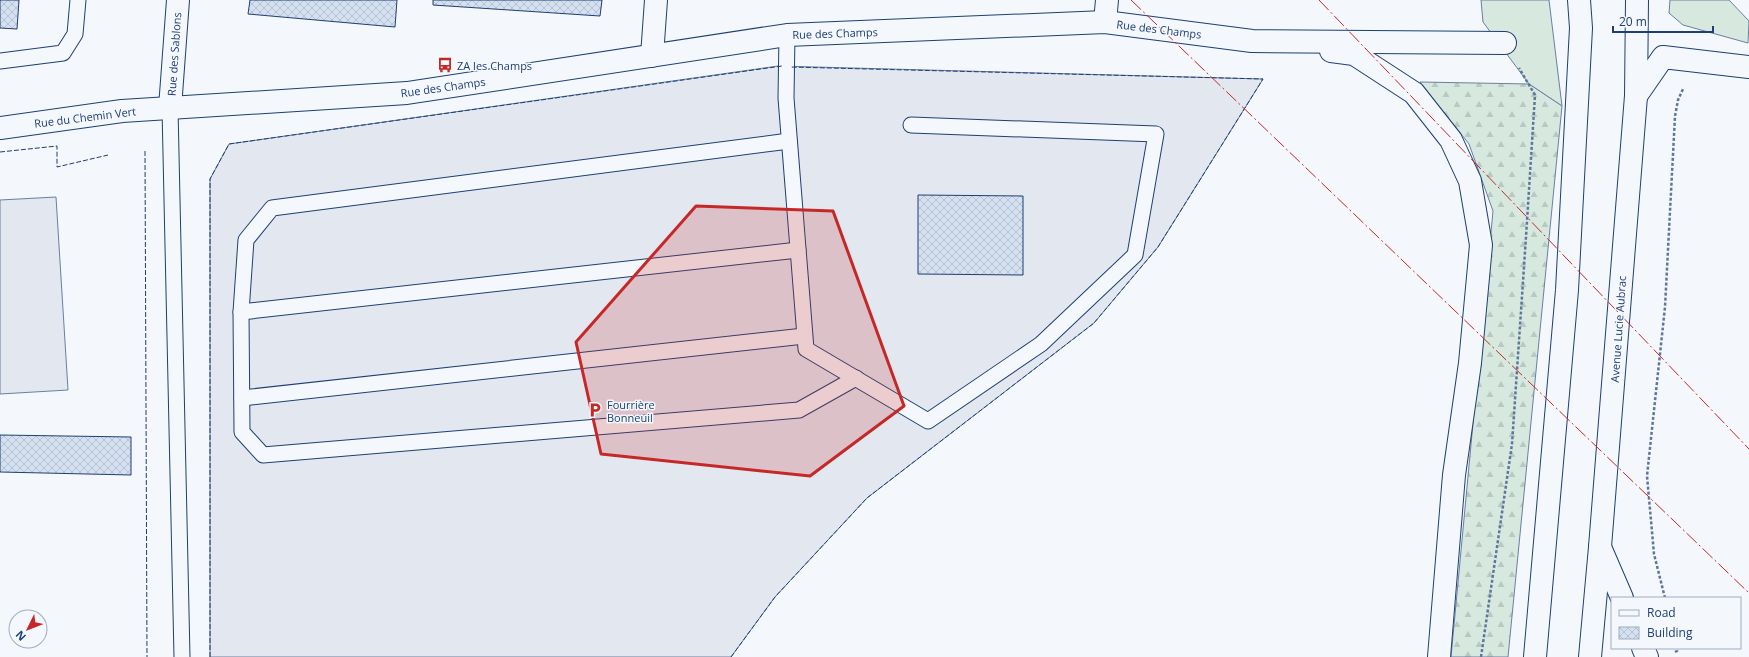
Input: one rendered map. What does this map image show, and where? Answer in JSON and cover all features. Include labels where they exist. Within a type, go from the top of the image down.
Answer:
[{"type":"main road","name":"Rue des Sablons","points":[[170,108],[178,0]]},
{"type":"main road","points":[[652,56],[656,0]]},
{"type":"main road","points":[[1105,22],[1107,0]]},
{"type":"main road","points":[[1535,657],[1567,290],[1582,28],[1579,0]]},
{"type":"main road","name":"Avenue Lucie Aubrac","points":[[1590,657],[1636,96],[1637,0]]},
{"type":"main road","name":"Rue des Champs","points":[[170,108],[407,93],[787,35],[1105,22],[1252,41],[1505,43]]},
{"type":"main road","points":[[1252,41],[1354,54],[1414,93],[1451,140],[1470,181],[1481,245],[1470,363],[1454,475],[1439,657]]},
{"type":"main road","points":[[1636,96],[1663,57],[1749,67]]},
{"type":"main road","name":"Rue du Chemin Vert","points":[[0,128],[122,111],[170,108]]},
{"type":"main road","points":[[1600,547],[1622,597]]},
{"type":"lane","points":[[0,61],[63,53],[75,34],[78,0]]},
{"type":"lane","points":[[787,35],[786,98],[806,349],[928,421],[1041,344],[1135,255],[1156,134],[911,125]]},
{"type":"lane","points":[[170,108],[182,657]]},
{"type":"lane","points":[[790,141],[272,208],[246,240],[241,312],[242,432],[263,455],[799,410],[856,378]]},
{"type":"lane","points":[[241,312],[798,250]]},
{"type":"lane","points":[[242,398],[804,336]]},
{"type":"path","points":[[1481,657],[1512,444],[1535,95],[1505,43]]},
{"type":"path","points":[[1664,597],[1654,554],[1647,476],[1665,307],[1675,116],[1678,100],[1684,87]]},
{"type":"highlighted area","points":[[696,206],[833,211],[904,406],[810,476],[601,454],[576,342]]},
{"type":"green space","points":[[1481,0],[1549,0],[1562,106],[1529,84],[1483,22]]},
{"type":"green space","points":[[1670,0],[1729,0],[1749,21],[1748,43],[1683,25],[1669,13]]},
{"type":"green space","points":[[1420,82],[1529,84],[1562,106],[1508,657],[1451,657],[1493,211],[1469,144]]},
{"type":"shaded area","name":"Fourrière Bonneuil","points":[[778,66],[1263,79],[1158,247],[1094,323],[867,498],[775,597],[731,657],[210,657],[210,179],[229,144]]},
{"type":"shaded area","points":[[56,197],[68,390],[0,394],[0,200]]},
{"type":"building","points":[[0,0],[19,0],[17,29],[0,28]]},
{"type":"building","points":[[250,0],[397,0],[395,27],[248,14]]},
{"type":"building","points":[[433,0],[602,0],[600,16],[433,5]]},
{"type":"building","points":[[918,195],[1023,196],[1023,275],[918,274]]},
{"type":"building","points":[[0,435],[131,437],[131,475],[0,472]]},
{"type":"fence","points":[[210,657],[210,179],[229,144],[782,66]]},
{"type":"fence","points":[[731,657],[775,597],[867,498],[1094,323],[1158,247],[1263,79],[790,67]]},
{"type":"fence","points":[[0,152],[57,146],[57,167],[108,155]]},
{"type":"fence","points":[[145,151],[147,657]]},
{"type":"power","points":[[1131,0],[1749,593]]},
{"type":"power","points":[[1319,0],[1749,449]]},
{"type":"place","name":"ZA les Champs","points":[[445,65]]},
{"type":"place","name":"Fourrière Bonneuil","points":[[595,410]]}]
